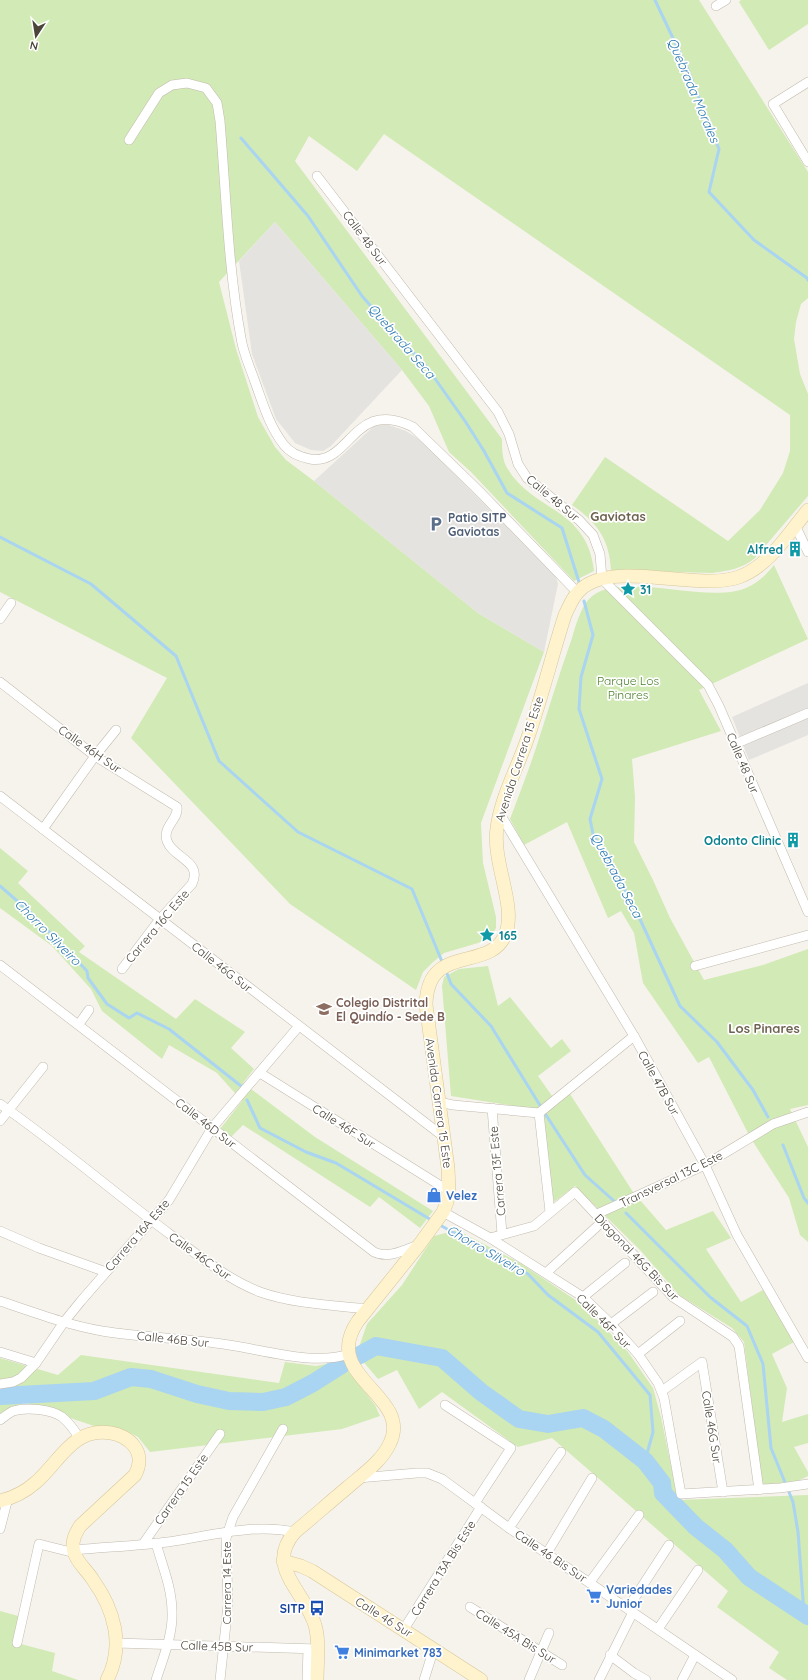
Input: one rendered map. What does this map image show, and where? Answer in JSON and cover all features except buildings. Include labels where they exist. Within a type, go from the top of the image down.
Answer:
[{"type":"main road","name":"Avenida Carrera 15 Este","points":[[348,1354],[349,1336],[353,1328],[429,1232],[447,1202],[449,1191],[448,1168],[426,998],[429,985],[444,967],[486,953],[499,944],[505,934],[509,914],[496,844],[497,826],[528,737],[565,615],[578,593],[584,587],[602,579],[634,577],[711,581],[738,577],[753,570],[767,559],[808,510]]},
{"type":"main road","points":[[317,1680],[312,1649],[316,1630],[312,1616],[287,1572],[283,1561],[284,1546],[295,1532],[380,1458],[388,1447],[393,1435],[393,1421],[388,1409],[353,1366],[348,1354]]},
{"type":"main road","points":[[4,1500],[34,1484],[61,1453],[80,1438],[95,1433],[108,1432],[120,1436],[132,1443],[137,1450],[139,1458],[136,1475],[80,1526],[74,1538],[74,1552],[80,1564],[98,1586],[108,1606],[115,1629],[116,1644],[114,1666],[107,1680]]},
{"type":"main road","name":"Calle 46 Sur","points":[[283,1561],[312,1571],[434,1648],[481,1680]]},
{"type":"street","points":[[716,6],[726,0]]},
{"type":"street","points":[[808,82],[773,104],[808,162]]},
{"type":"street","points":[[128,140],[159,93],[172,85],[187,83],[206,88],[217,103],[220,121],[232,282],[241,340],[268,418],[284,446],[300,457],[317,460],[331,456],[356,432],[376,420],[395,420],[408,425],[426,439],[478,490],[578,593]]},
{"type":"street","name":"Calle 48 Sur","points":[[317,176],[498,412],[509,434],[518,464],[527,478],[579,520],[593,535],[600,554],[602,579],[708,685],[719,706],[808,912]]},
{"type":"street","points":[[795,525],[808,552]]},
{"type":"street","points":[[0,619],[11,603]]},
{"type":"street","name":"Calle 46H Sur","points":[[0,682],[95,756],[174,803],[177,807],[176,815],[168,828],[166,841],[194,869],[196,873],[192,884]]},
{"type":"street","points":[[735,744],[808,713]]},
{"type":"street","points":[[43,829],[95,756],[116,730]]},
{"type":"street","name":"Calle 46G Sur","points":[[0,796],[444,1137]]},
{"type":"street","name":"Calle 47B Sur","points":[[500,814],[634,1036],[705,1165],[737,1235],[808,1358]]},
{"type":"street","name":"Carrera 16C Este","points":[[122,969],[160,919],[192,884]]},
{"type":"street","points":[[695,966],[808,934]]},
{"type":"street","name":"Calle 46D Sur","points":[[0,965],[79,1024],[374,1252],[382,1255],[388,1255],[419,1245]]},
{"type":"street","points":[[79,1024],[89,1010]]},
{"type":"street","name":"Carrera 16A Este","points":[[0,1384],[13,1382],[21,1378],[36,1363],[64,1322],[169,1200],[212,1128],[300,1026]]},
{"type":"street","points":[[439,1102],[452,1105],[539,1113],[634,1036]]},
{"type":"street","points":[[0,1121],[43,1067]]},
{"type":"street","name":"Calle 46F Sur","points":[[260,1073],[449,1191]]},
{"type":"street","name":"Calle 46C Sur","points":[[0,1104],[221,1272],[260,1292],[288,1300],[368,1309]]},
{"type":"street","name":"Carrera 13F Este","points":[[492,1108],[502,1234]]},
{"type":"street","name":"Transversal 13C Este","points":[[597,1214],[705,1165],[769,1126],[793,1116],[808,1112]]},
{"type":"street","points":[[490,1238],[534,1226],[550,1212],[539,1113]]},
{"type":"street","name":"Diagonal 46G Bis Sur","points":[[550,1212],[575,1192],[673,1297],[733,1337],[739,1346],[758,1490]]},
{"type":"street","name":"Calle 46F Sur","points":[[441,1214],[490,1238],[546,1272],[583,1297],[611,1324],[638,1354],[662,1391],[681,1494],[723,1492]]},
{"type":"street","points":[[546,1272],[603,1221]]},
{"type":"street","points":[[0,1231],[40,1248],[106,1272]]},
{"type":"street","points":[[583,1297],[625,1263]]},
{"type":"street","points":[[611,1324],[653,1292]]},
{"type":"street","name":"Calle 46B Sur","points":[[0,1301],[64,1322],[102,1331],[227,1344],[317,1359],[334,1358],[348,1354]]},
{"type":"street","points":[[638,1354],[680,1321]]},
{"type":"street","points":[[0,1352],[36,1363]]},
{"type":"street","name":"Calle 46G Sur","points":[[662,1391],[702,1362],[723,1492]]},
{"type":"street","name":"Carrera 13A Bis Este","points":[[404,1629],[511,1448],[445,1405]]},
{"type":"street","points":[[0,1420],[12,1411],[44,1411],[61,1416],[69,1423],[80,1438]]},
{"type":"street","name":"Carrera 14 Este","points":[[220,1680],[228,1601],[227,1532],[233,1517],[283,1429]]},
{"type":"street","name":"Carrera 15 Este","points":[[143,1544],[220,1434]]},
{"type":"street","points":[[509,1528],[561,1452]]},
{"type":"street","name":"Calle 46 Bis Sur","points":[[358,1478],[427,1473],[442,1479],[509,1528],[732,1680]]},
{"type":"street","points":[[547,1553],[592,1478]]},
{"type":"street","points":[[723,1492],[797,1487],[808,1484]]},
{"type":"street","points":[[0,1529],[4,1500]]},
{"type":"street","points":[[590,1582],[639,1515]]},
{"type":"street","points":[[17,1643],[39,1544],[74,1552],[156,1543],[227,1532],[265,1528],[295,1532]]},
{"type":"street","name":"Carrera 15 Este","points":[[156,1543],[168,1585],[172,1611],[171,1627],[167,1645],[156,1680]]},
{"type":"street","points":[[599,1680],[631,1610],[669,1546]]},
{"type":"street","points":[[658,1629],[698,1570]]},
{"type":"street","name":"Calle 45A Bis Sur","points":[[470,1606],[562,1665]]},
{"type":"street","points":[[529,1680],[549,1633]]},
{"type":"street","name":"Calle 45B Sur","points":[[116,1644],[312,1649]]},
{"type":"street","points":[[424,1680],[434,1648]]},
{"type":"street","points":[[307,1680],[312,1649]]},
{"type":"street","points":[[682,1680],[695,1654]]},
{"type":"street","points":[[610,1655],[632,1677],[646,1680]]},
{"type":"green space","points":[[0,0],[699,0],[808,172],[808,298],[801,304],[796,322],[794,339],[800,374],[808,394],[808,496],[755,558],[745,565],[734,569],[712,573],[611,570],[608,549],[600,532],[588,518],[572,505],[605,457],[728,541],[760,510],[783,473],[790,451],[790,415],[384,134],[357,171],[309,136],[295,161],[502,439],[502,452],[506,466],[517,481],[529,493],[570,521],[581,534],[589,550],[594,571],[574,581],[471,472],[449,452],[429,406],[402,370],[275,222],[219,282],[236,349],[258,417],[275,447],[286,460],[478,613],[544,652],[481,823],[483,863],[496,917],[496,928],[491,937],[478,943],[444,953],[423,972],[416,990],[290,904],[131,738],[167,678],[0,592]]},
{"type":"green space","points":[[741,0],[808,0],[808,24],[769,50],[739,2]]},
{"type":"green space","name":"Parque Los Pinares","points":[[774,565],[808,639],[699,690],[721,731],[632,759],[635,797],[634,842],[670,918],[704,980],[763,965],[808,949],[808,1105],[790,1109],[808,1147],[808,1242],[800,1235],[789,1198],[750,1137],[709,1057],[698,1063],[643,983],[634,933],[621,911],[608,918],[567,822],[524,845],[510,819],[533,757],[579,617],[583,607],[589,599],[602,590],[640,586],[708,593],[729,592],[746,588],[754,584]]},
{"type":"green space","points":[[0,848],[28,871],[18,883],[85,946],[79,952],[176,1019],[195,999],[245,1032],[231,1048],[254,1069],[243,1083],[315,1137],[433,1211],[420,1228],[379,1197],[370,1207],[243,1125],[231,1137],[220,1129],[242,1101],[217,1073],[169,1045],[162,1059],[102,1011],[91,989],[52,946],[0,908]]},
{"type":"green space","points":[[488,966],[498,1006],[510,997],[551,1048],[562,1039],[571,1051],[538,1076],[557,1103],[570,1094],[633,1192],[666,1230],[713,1211],[731,1238],[706,1249],[741,1302],[763,1290],[794,1342],[772,1354],[787,1388],[782,1422],[808,1414],[808,1443],[794,1447],[808,1472],[808,1476],[798,1481],[762,1485],[744,1342],[732,1328],[679,1295],[641,1251],[575,1186],[554,1202],[540,1110],[451,1096],[442,986],[444,977],[459,969]]},
{"type":"green space","points":[[457,1230],[520,1263],[583,1305],[628,1352],[653,1388],[661,1417],[678,1500],[808,1495],[808,1680],[787,1680],[769,1668],[779,1652],[717,1607],[728,1591],[552,1438],[518,1447],[442,1392],[419,1409],[397,1370],[378,1379],[360,1358],[358,1350],[367,1324],[402,1285],[434,1236]]},
{"type":"green space","points":[[81,1355],[279,1383],[285,1362],[316,1366],[340,1361],[375,1405],[380,1416],[342,1429],[150,1452],[138,1437],[124,1430],[94,1426],[23,1402],[0,1417],[0,1358],[58,1375]]},
{"type":"green space","points":[[0,1611],[22,1617],[17,1643],[55,1653],[52,1671],[78,1680],[0,1680]]},
{"type":"shaded area","points":[[275,222],[402,370],[331,446],[323,451],[311,450],[295,443],[276,419],[252,354],[239,261]]},
{"type":"shaded area","name":"Patio SITP Gaviotas","points":[[389,425],[406,431],[423,442],[556,577],[558,584],[544,652],[478,613],[314,481],[374,426]]},
{"type":"shaded area","points":[[808,683],[808,735],[749,760],[732,717]]},
{"type":"waterway","name":"Quebrada Morales","points":[[655,0],[688,70],[719,149],[709,192],[754,240],[808,280]]},
{"type":"waterway","name":"Quebrada Seca","points":[[241,138],[308,216],[362,296],[426,366],[465,421],[484,451],[507,493],[562,528],[579,582]]},
{"type":"waterway","points":[[0,537],[91,584],[176,656],[219,761],[298,832],[412,889],[443,964]]},
{"type":"waterway","name":"Quebrada Seca","points":[[584,601],[593,635],[581,677],[579,709],[602,779],[590,819],[593,834],[633,904],[680,1006],[717,1042],[753,1090],[768,1117]]},
{"type":"waterway","name":"Chorro Silveiro","points":[[0,886],[31,913],[87,971],[88,978],[107,1004],[129,1018],[137,1013],[169,1029],[241,1086]]},
{"type":"waterway","points":[[446,971],[451,984],[491,1026],[541,1107]]},
{"type":"waterway","name":"Chorro Silveiro","points":[[247,1100],[260,1128],[306,1152],[336,1163],[433,1221]]},
{"type":"waterway","points":[[546,1115],[585,1175],[614,1201]]},
{"type":"waterway","name":"Quebrada Seca","points":[[783,1145],[804,1198],[808,1203]]},
{"type":"waterway","points":[[626,1213],[710,1297],[747,1326],[763,1364],[771,1448],[793,1502],[798,1532],[804,1613]]},
{"type":"waterway","name":"Chorro Silveiro","points":[[438,1224],[528,1274],[548,1295],[598,1332],[650,1395],[653,1432],[645,1461]]},
{"type":"waterway","points":[[358,1356],[376,1346],[442,1358],[481,1392],[519,1419],[548,1424],[583,1418],[604,1429],[645,1461],[662,1483],[663,1493],[696,1527],[725,1550],[749,1577],[808,1616]]},
{"type":"waterway","points":[[0,1396],[94,1391],[131,1377],[151,1379],[197,1394],[229,1401],[263,1402],[286,1397],[313,1383],[343,1364]]},
{"type":"place","name":"Patio SITP Gaviotas","points":[[436,524]]},
{"type":"place","name":"Alfred","points":[[795,549]]},
{"type":"place","name":"31","points":[[628,589]]},
{"type":"place","name":"Odonto Clinic","points":[[793,840]]},
{"type":"place","name":"165","points":[[487,935]]},
{"type":"place","name":"Colegio Distrital El Quindío - Sede B","points":[[324,1009]]},
{"type":"place","name":"Velez","points":[[434,1195]]},
{"type":"place","name":"Variedades Junior","points":[[594,1596]]},
{"type":"place","name":"SITP","points":[[317,1608]]},
{"type":"place","name":"Minimarket 783","points":[[342,1652]]},
{"type":"district","name":"Gaviotas","points":[[618,516]]},
{"type":"district","name":"Los Pinares","points":[[764,1028]]}]
